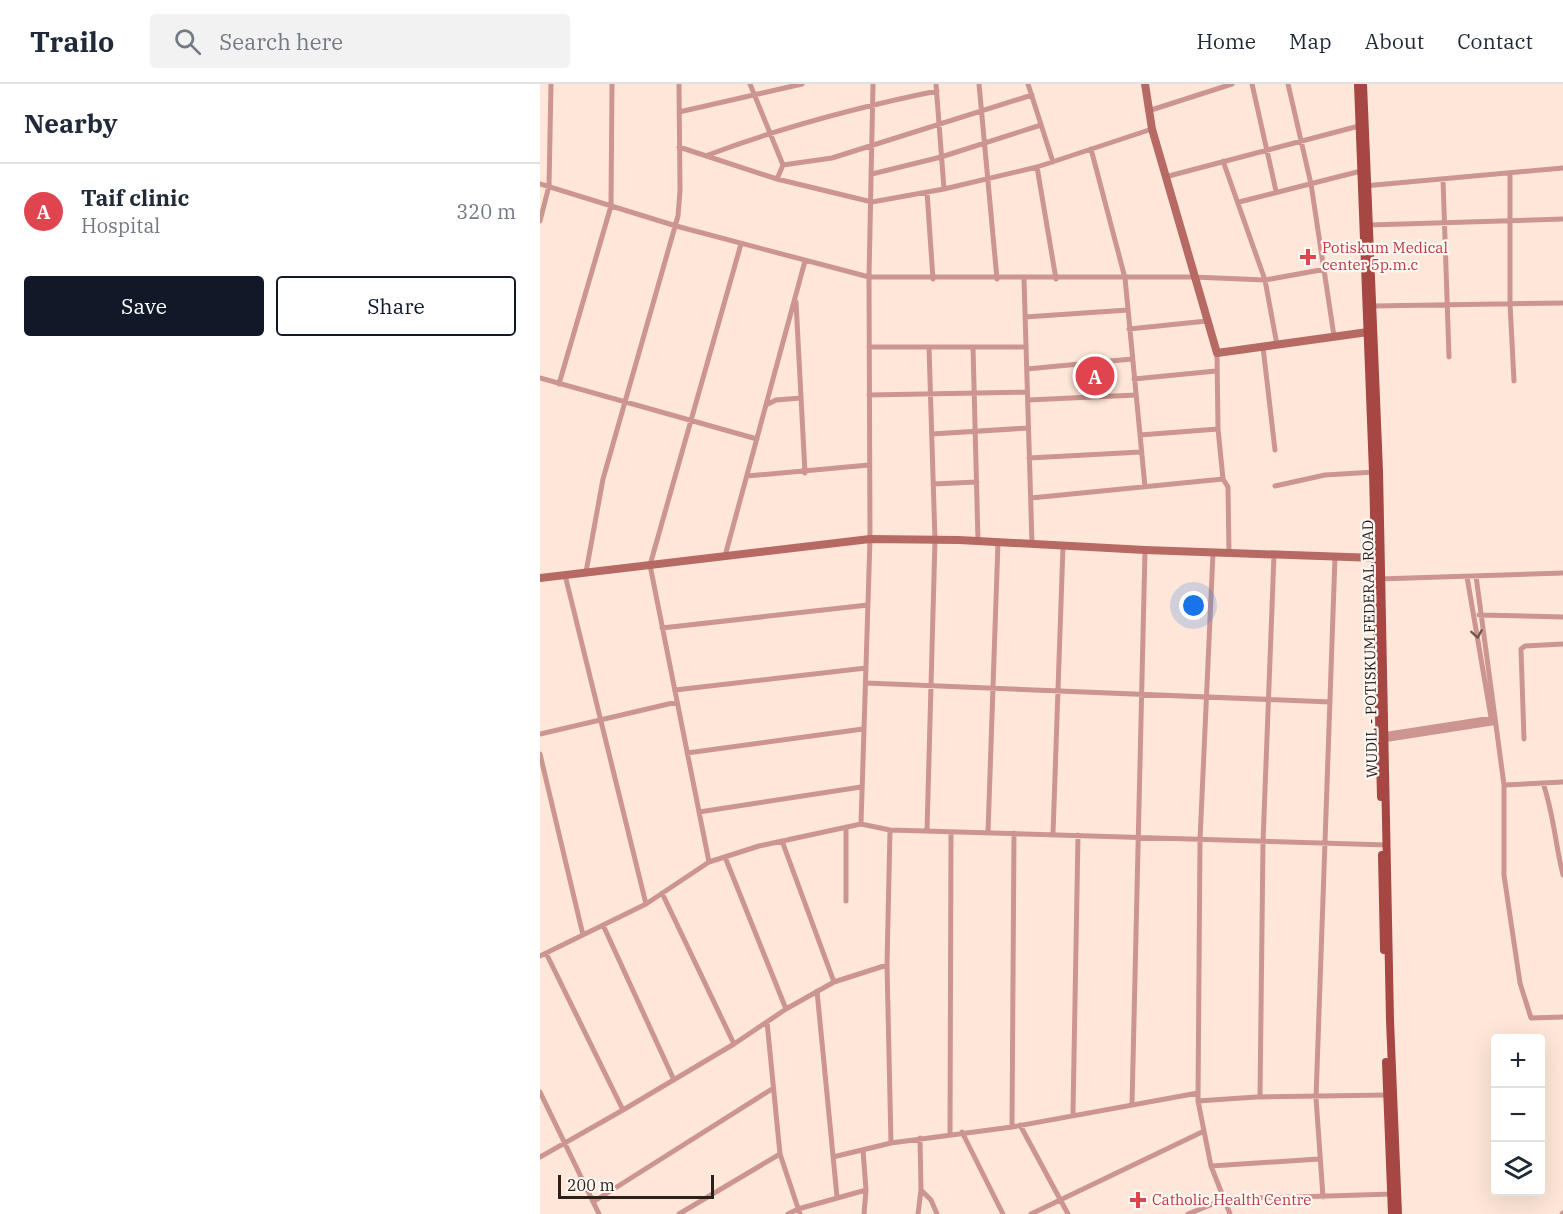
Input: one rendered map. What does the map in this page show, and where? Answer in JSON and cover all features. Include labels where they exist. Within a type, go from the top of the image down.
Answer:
[{"type":"main road","name":"WUDIL - POTISKUM FEDERAL ROAD","points":[[1358,84],[1361,171],[1369,225],[1373,306],[1389,1089],[1398,1214]]},
{"type":"main road","name":"WUDIL - POTISKUM FEDERAL ROAD","points":[[1363,84],[1365,262],[1376,471],[1376,558],[1379,579]]},
{"type":"main road","name":"WUDIL - POTISKUM FEDERAL ROAD","points":[[1392,1214],[1395,1194]]},
{"type":"street","points":[[540,221],[549,186],[550,84]]},
{"type":"street","points":[[559,384],[611,206],[612,84]]},
{"type":"street","points":[[586,572],[594,520],[676,226],[680,191],[679,84]]},
{"type":"street","points":[[750,84],[783,165],[777,179]]},
{"type":"street","points":[[679,112],[754,93],[802,84]]},
{"type":"street","points":[[861,824],[870,539],[869,277],[873,84]]},
{"type":"street","points":[[936,84],[944,189]]},
{"type":"street","points":[[979,84],[997,279]]},
{"type":"street","points":[[1028,84],[1053,162]]},
{"type":"street","points":[[1145,84],[1152,129],[1193,278],[1217,353],[1215,371],[1218,429],[1223,479],[1228,487],[1228,553]]},
{"type":"street","points":[[1148,111],[1232,84]]},
{"type":"street","points":[[1252,84],[1276,191]]},
{"type":"street","points":[[1288,84],[1311,184],[1334,336]]},
{"type":"street","points":[[708,155],[770,132],[873,104],[937,91]]},
{"type":"street","points":[[783,165],[823,160],[1032,95]]},
{"type":"street","points":[[872,174],[941,157],[1041,125]]},
{"type":"street","points":[[1165,177],[1359,126]]},
{"type":"street","points":[[680,147],[777,179],[872,202],[989,180],[1053,162],[1152,129]]},
{"type":"street","points":[[1091,149],[1125,278],[1145,487]]},
{"type":"street","points":[[1223,161],[1264,280],[1277,345]]},
{"type":"street","points":[[1037,167],[1056,279]]},
{"type":"street","points":[[1365,186],[1563,168]]},
{"type":"street","points":[[1239,202],[1361,171]]},
{"type":"street","points":[[1510,173],[1510,304],[1514,381]]},
{"type":"street","points":[[1443,179],[1449,357]]},
{"type":"street","points":[[540,183],[676,226],[869,277],[1264,280],[1365,262]]},
{"type":"street","points":[[927,192],[933,279]]},
{"type":"street","points":[[1369,225],[1563,219]]},
{"type":"street","points":[[709,862],[650,565],[741,244]]},
{"type":"street","points":[[725,556],[805,261]]},
{"type":"street","points":[[1024,279],[1032,544]]},
{"type":"street","points":[[796,294],[805,473]]},
{"type":"street","points":[[1373,306],[1563,303]]},
{"type":"street","points":[[1025,317],[1128,310]]},
{"type":"street","points":[[1130,329],[1207,321]]},
{"type":"street","points":[[1217,353],[1368,332]]},
{"type":"street","points":[[869,347],[1026,347]]},
{"type":"street","points":[[927,831],[935,540],[929,347]]},
{"type":"street","points":[[973,347],[976,393],[978,541]]},
{"type":"street","points":[[1263,347],[1275,450]]},
{"type":"street","points":[[1027,369],[1132,359]]},
{"type":"street","points":[[1134,379],[1215,371]]},
{"type":"street","points":[[540,378],[757,439]]},
{"type":"street","points":[[869,395],[1028,392]]},
{"type":"street","points":[[1028,400],[1136,394]]},
{"type":"street","points":[[767,404],[776,400],[801,398]]},
{"type":"street","points":[[932,434],[1029,428]]},
{"type":"street","points":[[1140,435],[1218,429]]},
{"type":"street","points":[[1029,458],[1141,452]]},
{"type":"street","points":[[747,476],[805,473],[869,465]]},
{"type":"street","points":[[1275,486],[1325,475],[1376,471]]},
{"type":"street","points":[[1031,498],[1223,479]]},
{"type":"street","points":[[933,484],[977,482]]},
{"type":"street","points":[[540,578],[870,539],[978,541],[1213,553],[1376,558]]},
{"type":"street","points":[[988,832],[998,542]]},
{"type":"street","points":[[1053,834],[1063,546]]},
{"type":"street","points":[[1132,1105],[1145,550]]},
{"type":"street","points":[[1213,553],[1200,840],[1198,1101],[1202,1132],[1211,1166],[1230,1214]]},
{"type":"street","points":[[1260,1097],[1263,842],[1274,555]]},
{"type":"street","points":[[1323,1197],[1317,1098],[1335,557]]},
{"type":"street","points":[[1379,579],[1563,573]]},
{"type":"street","points":[[565,575],[646,904]]},
{"type":"street","points":[[1476,576],[1494,721]]},
{"type":"street","points":[[1467,577],[1504,785],[1504,874],[1520,983],[1531,1018],[1563,1017]]},
{"type":"street","points":[[662,628],[868,605]]},
{"type":"street","points":[[1474,616],[1563,617]]},
{"type":"street","points":[[1524,739],[1521,649],[1525,646],[1563,644]]},
{"type":"street","points":[[675,690],[866,668]]},
{"type":"street","points":[[866,683],[1330,702]]},
{"type":"street","points":[[540,734],[677,702]]},
{"type":"street","points":[[1383,737],[1494,721]]},
{"type":"street","points":[[687,753],[863,729]]},
{"type":"street","points":[[540,754],[583,935]]},
{"type":"street","points":[[1504,785],[1563,782]]},
{"type":"street","points":[[1543,783],[1554,818],[1556,850],[1563,875]]},
{"type":"street","points":[[699,812],[861,787]]},
{"type":"street","points":[[623,1110],[543,955],[646,904],[709,862],[782,841],[861,824],[890,830],[1384,845]]},
{"type":"street","points":[[846,827],[846,902]]},
{"type":"street","points":[[890,830],[887,964],[891,1143]]},
{"type":"street","points":[[950,1134],[951,832]]},
{"type":"street","points":[[1012,1127],[1014,833]]},
{"type":"street","points":[[1073,1113],[1078,835]]},
{"type":"street","points":[[782,841],[834,982]]},
{"type":"street","points":[[725,857],[786,1009]]},
{"type":"street","points":[[662,893],[734,1044]]},
{"type":"street","points":[[603,925],[674,1080]]},
{"type":"street","points":[[540,1156],[674,1080],[817,991],[834,982],[887,964]]},
{"type":"street","points":[[817,991],[837,1197]]},
{"type":"street","points":[[767,1022],[780,1154],[799,1211]]},
{"type":"street","points":[[593,1202],[772,1089]]},
{"type":"street","points":[[1198,1101],[1260,1097],[1317,1098],[1389,1089]]},
{"type":"street","points":[[540,1092],[599,1214]]},
{"type":"street","points":[[833,1157],[891,1143],[1012,1127],[1073,1113],[1198,1093]]},
{"type":"street","points":[[1020,1125],[1068,1214]]},
{"type":"street","points":[[962,1132],[1003,1214]]},
{"type":"street","points":[[1031,1214],[1202,1132]]},
{"type":"street","points":[[918,1214],[921,1190],[920,1138]]},
{"type":"street","points":[[863,1150],[866,1190],[864,1214]]},
{"type":"street","points":[[679,1214],[780,1154]]},
{"type":"street","points":[[1211,1166],[1319,1159]]},
{"type":"street","points":[[788,1214],[837,1197],[866,1190]]},
{"type":"street","points":[[921,1190],[931,1200],[937,1214]]},
{"type":"street","points":[[1188,1214],[1225,1199],[1395,1194]]},
{"type":"place","name":"Potiskum Medical center 5p.m.c","points":[[1308,257]]},
{"type":"place","name":"Taif clinic","points":[[1095,376]]},
{"type":"place","name":"Catholic Health Centre","points":[[1138,1200]]}]
